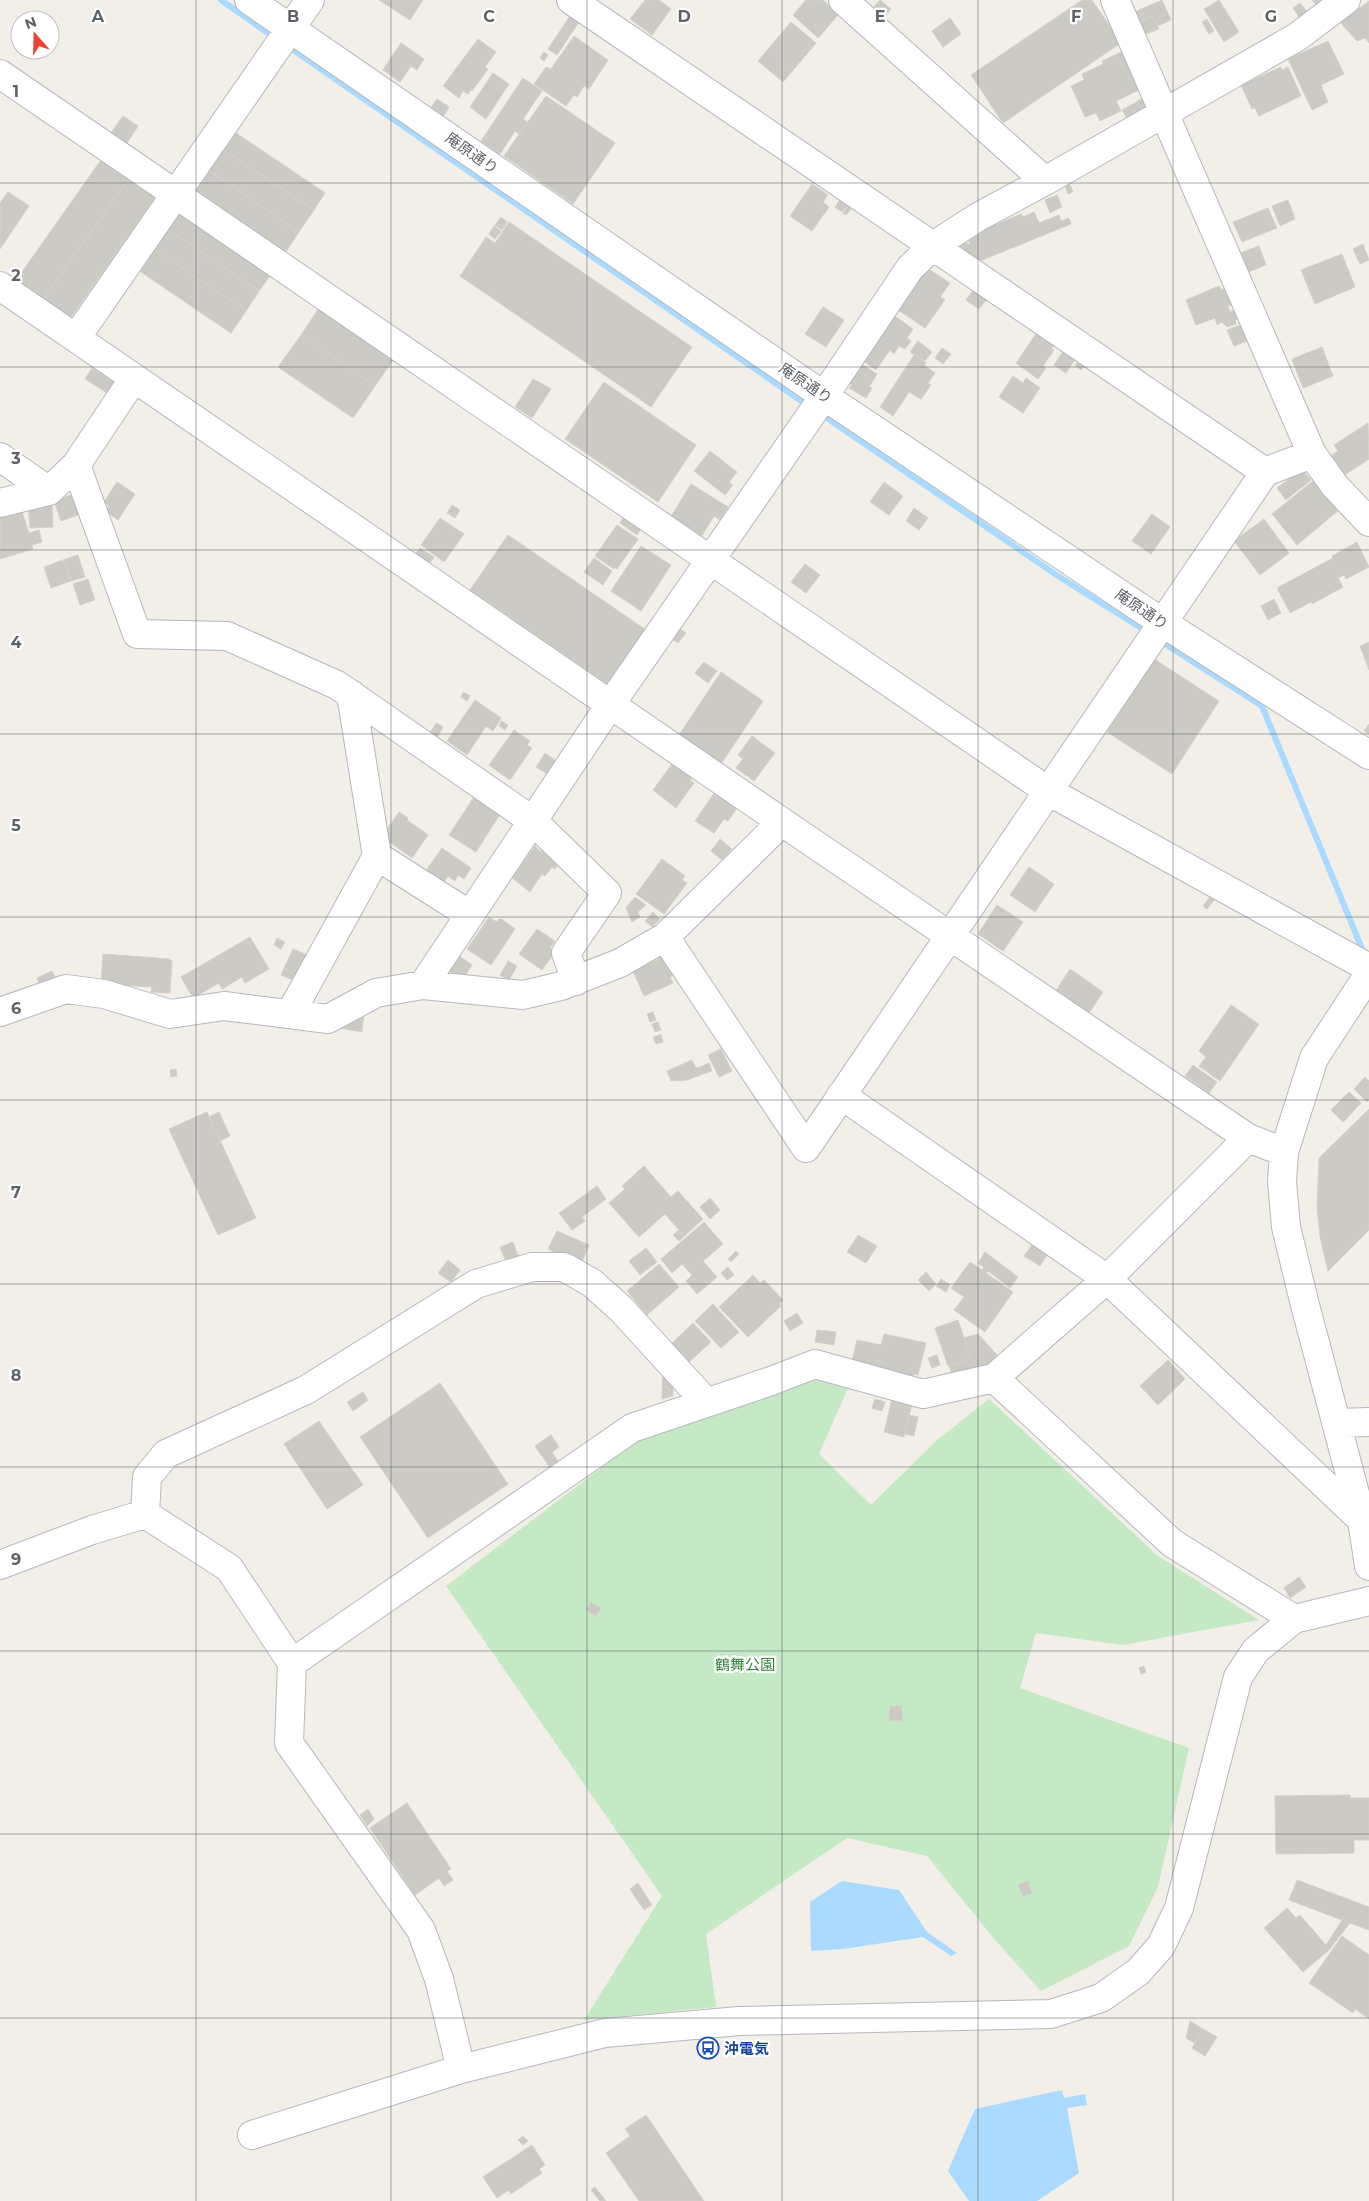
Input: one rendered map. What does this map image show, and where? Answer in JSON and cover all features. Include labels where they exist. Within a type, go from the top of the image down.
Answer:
[{"type":"street","name":"庵原通り","points":[[249,0],[824,396],[1163,623],[1369,755]]},
{"type":"street","points":[[76,338],[310,0]]},
{"type":"street","points":[[571,0],[1265,472]]},
{"type":"street","points":[[843,0],[1045,181]]},
{"type":"street","points":[[1115,0],[1312,454],[1335,486],[1369,522]]},
{"type":"street","points":[[424,985],[610,705],[824,396],[910,268],[933,246],[978,217],[1165,113],[1296,36],[1346,0]]},
{"type":"street","points":[[0,74],[1048,791],[1367,983],[1314,1058],[1284,1152],[1282,1182],[1286,1227],[1365,1532],[1369,1566]]},
{"type":"street","points":[[0,286],[610,705],[1248,1138],[1284,1152]]},
{"type":"street","points":[[0,503],[49,491],[76,464],[134,378]]},
{"type":"street","points":[[665,936],[806,1148],[1265,472],[1312,454]]},
{"type":"street","points":[[0,457],[49,491]]},
{"type":"street","points":[[76,464],[137,634],[227,636],[337,685],[533,821],[607,893],[566,953],[576,980]]},
{"type":"street","points":[[290,1014],[378,856],[351,694]]},
{"type":"street","points":[[0,1012],[66,989],[104,994],[170,1014],[224,1006],[328,1019],[376,993],[424,985],[523,995],[561,986],[620,963],[665,936],[782,822]]},
{"type":"street","points":[[378,856],[470,915]]},
{"type":"street","points":[[842,1095],[1107,1279],[1365,1532]]},
{"type":"street","points":[[292,1663],[632,1428],[771,1381],[815,1364],[923,1394],[994,1378],[1107,1279],[1248,1138]]},
{"type":"street","points":[[145,1514],[147,1477],[166,1454],[306,1390],[476,1284],[532,1267],[564,1267],[592,1283],[621,1308],[706,1402]]},
{"type":"street","points":[[994,1378],[1172,1543],[1294,1619]]},
{"type":"street","points":[[1337,1423],[1369,1422]]},
{"type":"street","points":[[0,1565],[92,1530],[145,1514],[229,1568],[292,1663],[289,1743],[421,1930],[439,1978],[461,2069]]},
{"type":"street","points":[[252,2135],[461,2069],[605,2033],[739,2021],[1051,2014],[1101,1998],[1138,1972],[1161,1946],[1179,1908],[1238,1677],[1256,1650],[1294,1619],[1369,1601]]},
{"type":"green space","name":"鶴舞公園","points":[[818,1379],[851,1381],[819,1454],[871,1505],[937,1440],[989,1399],[1158,1556],[1259,1620],[1123,1645],[1036,1633],[1020,1688],[1189,1748],[1158,1887],[1129,1946],[1041,1991],[996,1941],[927,1856],[847,1838],[706,1934],[716,2007],[584,2020],[662,1896],[446,1586],[638,1440]]},
{"type":"water","points":[[842,1881],[899,1890],[927,1932],[957,1953],[951,1956],[923,1937],[843,1949],[811,1951],[810,1902]]},
{"type":"water","points":[[1062,2090],[1064,2098],[1085,2094],[1087,2105],[1067,2108],[1079,2173],[1037,2201],[969,2201],[948,2171],[975,2109]]},
{"type":"building","points":[[379,0],[423,0],[410,20]]},
{"type":"building","points":[[645,0],[659,0],[671,9],[652,35],[630,19]]},
{"type":"building","points":[[806,0],[823,0],[839,14],[818,38],[793,15]]},
{"type":"building","points":[[880,0],[891,9],[882,20],[871,10]]},
{"type":"building","points":[[1082,0],[1092,0],[1121,43],[1003,123],[971,75]]},
{"type":"building","points":[[1162,0],[1171,20],[1158,26],[1153,16],[1136,23],[1132,13]]},
{"type":"building","points":[[1219,0],[1239,32],[1224,42],[1204,9]]},
{"type":"building","points":[[1312,0],[1330,0],[1319,8]]},
{"type":"building","points":[[1369,1],[1369,43],[1365,38],[1357,41],[1340,22]]},
{"type":"building","points":[[1300,3],[1309,14],[1301,20],[1293,8]]},
{"type":"building","points":[[570,16],[579,22],[557,55],[548,49]]},
{"type":"building","points":[[1153,16],[1159,29],[1141,36],[1136,23]]},
{"type":"building","points":[[950,18],[961,34],[943,47],[932,31]]},
{"type":"building","points":[[1207,19],[1214,31],[1209,34],[1202,22]]},
{"type":"building","points":[[791,22],[816,43],[783,82],[758,61]]},
{"type":"building","points":[[574,36],[608,60],[589,89],[584,86],[577,97],[574,95],[566,106],[534,84],[546,67],[551,69]]},
{"type":"building","points":[[478,39],[496,52],[485,67],[488,69],[472,91],[471,89],[468,94],[463,91],[459,98],[443,86]]},
{"type":"building","points":[[1328,41],[1344,74],[1321,85],[1328,102],[1312,110],[1288,59]]},
{"type":"building","points":[[401,43],[424,59],[417,70],[411,66],[400,82],[383,70]]},
{"type":"building","points":[[1128,49],[1145,87],[1116,101],[1121,111],[1100,121],[1096,113],[1085,117],[1071,86],[1084,80],[1082,74],[1103,64],[1102,61]]},
{"type":"building","points":[[544,52],[548,55],[544,61],[540,58]]},
{"type":"building","points":[[1281,67],[1282,70],[1288,67],[1301,96],[1259,116],[1255,108],[1252,109],[1241,85]]},
{"type":"building","points":[[493,73],[509,84],[486,119],[470,107]]},
{"type":"building","points":[[523,78],[542,91],[523,119],[527,122],[519,134],[515,131],[500,154],[481,141]]},
{"type":"building","points":[[546,96],[615,143],[573,204],[504,156]]},
{"type":"building","points":[[1147,96],[1153,107],[1128,120],[1122,110]]},
{"type":"building","points":[[437,99],[449,107],[443,117],[430,109]]},
{"type":"building","points":[[123,116],[138,126],[125,146],[109,136]]},
{"type":"building","points":[[233,131],[325,193],[314,210],[221,148]]},
{"type":"building","points":[[221,148],[314,210],[299,232],[207,169]]},
{"type":"building","points":[[103,157],[131,176],[42,301],[15,282]]},
{"type":"building","points":[[207,169],[299,232],[285,253],[193,190]]},
{"type":"building","points":[[131,176],[157,195],[69,320],[42,301]]},
{"type":"building","points":[[1069,182],[1073,192],[1068,194],[1064,183]]},
{"type":"building","points":[[812,184],[828,195],[823,202],[829,207],[812,231],[790,216]]},
{"type":"building","points":[[8,192],[29,206],[0,249],[0,203]]},
{"type":"building","points":[[1057,195],[1062,207],[1050,213],[1045,200]]},
{"type":"building","points":[[842,197],[849,203],[842,212],[835,207]]},
{"type":"building","points":[[1288,200],[1295,219],[1280,226],[1272,206]]},
{"type":"building","points":[[848,206],[851,209],[846,215],[843,213]]},
{"type":"building","points":[[1268,208],[1277,228],[1242,242],[1233,222]]},
{"type":"building","points":[[178,210],[272,273],[259,291],[166,228]]},
{"type":"building","points":[[1034,212],[1039,223],[1059,215],[1061,221],[1069,218],[1071,224],[980,261],[955,245],[960,239],[970,245],[968,236],[1021,214],[1023,217]]},
{"type":"building","points":[[501,217],[507,222],[502,230],[495,225]]},
{"type":"building","points":[[509,222],[692,347],[651,407],[460,276],[486,237],[495,243]]},
{"type":"building","points":[[494,226],[501,231],[495,239],[489,234]]},
{"type":"building","points":[[166,228],[259,291],[246,311],[153,248]]},
{"type":"building","points":[[1363,244],[1369,260],[1360,264],[1353,249]]},
{"type":"building","points":[[1259,246],[1266,265],[1246,273],[1238,254]]},
{"type":"building","points":[[153,248],[246,311],[231,333],[138,270]]},
{"type":"building","points":[[1342,254],[1355,287],[1315,304],[1301,270]]},
{"type":"building","points":[[927,268],[950,283],[940,297],[945,300],[925,328],[898,310]]},
{"type":"building","points":[[976,286],[989,296],[979,309],[966,300]]},
{"type":"building","points":[[1219,286],[1221,290],[1230,286],[1237,303],[1228,306],[1230,312],[1240,308],[1244,317],[1235,320],[1236,324],[1227,327],[1222,322],[1217,325],[1215,318],[1196,325],[1186,300]]},
{"type":"building","points":[[321,305],[396,356],[375,386],[301,335]]},
{"type":"building","points":[[823,307],[844,320],[826,347],[805,334]]},
{"type":"building","points":[[893,315],[913,329],[907,338],[911,341],[905,349],[899,346],[894,354],[890,350],[876,370],[859,358]]},
{"type":"building","points":[[1243,324],[1250,340],[1234,346],[1227,330]]},
{"type":"building","points":[[1040,328],[1058,340],[1051,349],[1054,350],[1043,366],[1046,368],[1038,379],[1016,363]]},
{"type":"building","points":[[301,335],[375,386],[353,418],[278,367]]},
{"type":"building","points":[[918,341],[932,352],[925,361],[910,352]]},
{"type":"building","points":[[1322,347],[1333,376],[1303,388],[1292,359]]},
{"type":"building","points":[[942,348],[951,354],[943,364],[935,358]]},
{"type":"building","points":[[1064,350],[1076,358],[1066,373],[1054,365]]},
{"type":"building","points":[[914,355],[926,363],[924,365],[935,373],[928,383],[931,385],[921,399],[909,392],[893,416],[880,407]]},
{"type":"building","points":[[1079,359],[1086,364],[1081,370],[1075,366]]},
{"type":"building","points":[[857,361],[877,374],[869,387],[872,388],[866,398],[849,388],[852,385],[845,380]]},
{"type":"building","points":[[92,368],[115,383],[107,393],[85,379]]},
{"type":"building","points":[[1013,376],[1023,383],[1026,378],[1040,388],[1023,413],[999,397]]},
{"type":"building","points":[[533,379],[551,389],[532,418],[515,407]]},
{"type":"building","points":[[604,382],[696,445],[658,502],[565,439]]},
{"type":"building","points":[[1368,423],[1369,459],[1343,476],[1330,456],[1338,451],[1334,445]]},
{"type":"building","points":[[710,451],[737,472],[729,482],[733,485],[725,495],[694,471]]},
{"type":"building","points":[[1302,469],[1311,480],[1286,500],[1277,488]]},
{"type":"building","points":[[1314,480],[1339,510],[1297,545],[1272,514]]},
{"type":"building","points":[[117,482],[135,494],[118,520],[105,511],[109,506],[104,502]]},
{"type":"building","points":[[884,482],[903,496],[889,515],[870,502]]},
{"type":"building","points":[[691,484],[728,507],[720,520],[714,516],[701,537],[670,518]]},
{"type":"building","points":[[74,494],[81,514],[61,521],[54,501]]},
{"type":"building","points":[[52,503],[53,527],[30,528],[28,504]]},
{"type":"building","points":[[452,505],[460,510],[455,518],[447,513]]},
{"type":"building","points":[[914,508],[928,518],[919,530],[906,521]]},
{"type":"building","points":[[21,509],[29,533],[39,530],[42,542],[32,545],[33,549],[0,559],[0,512]]},
{"type":"building","points":[[627,512],[644,524],[637,535],[620,523]]},
{"type":"building","points":[[1152,514],[1170,527],[1151,554],[1132,541]]},
{"type":"building","points":[[440,518],[464,534],[444,562],[421,545]]},
{"type":"building","points":[[1264,519],[1289,553],[1260,575],[1234,541]]},
{"type":"building","points":[[617,525],[638,539],[617,569],[615,567],[614,569],[595,556]]},
{"type":"building","points":[[508,535],[646,630],[609,685],[470,590]]},
{"type":"building","points":[[1357,542],[1369,567],[1346,579],[1344,575],[1338,578],[1343,587],[1312,604],[1311,602],[1290,613],[1277,588],[1333,558],[1332,556]]},
{"type":"building","points":[[641,546],[671,565],[641,611],[611,591]]},
{"type":"building","points":[[420,548],[434,557],[429,564],[415,554]]},
{"type":"building","points":[[78,555],[85,577],[71,581],[63,560]]},
{"type":"building","points":[[594,558],[612,571],[603,585],[584,572]]},
{"type":"building","points":[[63,560],[71,581],[51,588],[44,567]]},
{"type":"building","points":[[805,564],[820,575],[806,593],[791,582]]},
{"type":"building","points":[[88,579],[95,600],[80,605],[73,584]]},
{"type":"building","points":[[1274,599],[1281,613],[1268,620],[1261,606]]},
{"type":"building","points":[[677,627],[686,633],[678,643],[670,637]]},
{"type":"building","points":[[1369,642],[1369,670],[1360,646]]},
{"type":"building","points":[[1154,659],[1219,701],[1172,774],[1107,732]]},
{"type":"building","points":[[704,662],[717,671],[708,683],[695,673]]},
{"type":"building","points":[[721,672],[763,701],[721,764],[679,735]]},
{"type":"building","points":[[463,692],[470,696],[467,701],[461,697]]},
{"type":"building","points":[[475,700],[501,718],[493,731],[486,726],[467,755],[447,741]]},
{"type":"building","points":[[501,721],[508,725],[505,730],[499,726]]},
{"type":"building","points":[[436,723],[443,727],[437,738],[430,733]]},
{"type":"building","points":[[1369,724],[1369,734],[1364,731]]},
{"type":"building","points":[[514,730],[530,741],[527,745],[532,748],[510,780],[489,765]]},
{"type":"building","points":[[752,736],[775,753],[754,781],[736,768],[743,759],[738,755]]},
{"type":"building","points":[[545,753],[558,762],[549,775],[536,767]]},
{"type":"building","points":[[674,761],[694,775],[690,780],[694,783],[676,808],[653,790]]},
{"type":"building","points":[[715,792],[737,808],[728,821],[724,819],[714,833],[695,821]]},
{"type":"building","points":[[476,794],[502,811],[476,852],[449,835]]},
{"type":"building","points":[[399,812],[428,835],[412,858],[388,841],[388,828]]},
{"type":"building","points":[[720,839],[732,849],[722,860],[711,851]]},
{"type":"building","points":[[535,846],[541,852],[545,846],[562,859],[555,869],[552,867],[545,876],[542,874],[530,892],[512,878]]},
{"type":"building","points":[[442,848],[471,868],[464,879],[458,875],[455,881],[448,876],[443,884],[425,872]]},
{"type":"building","points":[[662,859],[685,876],[682,880],[687,883],[664,914],[636,894]]},
{"type":"building","points":[[1029,867],[1054,884],[1035,912],[1010,895]]},
{"type":"building","points":[[635,897],[646,905],[638,912],[640,917],[632,922],[626,908]]},
{"type":"building","points":[[1210,897],[1214,900],[1207,909],[1203,906]]},
{"type":"building","points":[[997,905],[1023,922],[1003,951],[978,934]]},
{"type":"building","points":[[653,912],[660,919],[652,927],[645,921]]},
{"type":"building","points":[[489,917],[497,922],[500,918],[515,929],[491,965],[467,949]]},
{"type":"building","points":[[537,929],[555,941],[550,948],[555,952],[542,970],[519,954]]},
{"type":"building","points":[[250,937],[269,969],[245,983],[242,977],[222,989],[219,983],[193,998],[181,977]]},
{"type":"building","points":[[277,938],[285,942],[281,949],[274,945]]},
{"type":"building","points":[[293,949],[312,957],[300,983],[281,975]]},
{"type":"building","points":[[667,953],[677,974],[670,977],[673,983],[644,996],[633,971],[659,959],[658,957]]},
{"type":"building","points":[[103,954],[170,959],[172,961],[170,993],[151,992],[152,987],[101,984]]},
{"type":"building","points":[[458,955],[472,965],[462,980],[448,970]]},
{"type":"building","points":[[508,961],[517,966],[509,980],[500,975]]},
{"type":"building","points":[[1070,969],[1103,992],[1087,1016],[1054,994]]},
{"type":"building","points":[[52,971],[59,984],[43,991],[37,978]]},
{"type":"building","points":[[1231,1005],[1259,1024],[1220,1081],[1199,1066],[1206,1057],[1199,1051]]},
{"type":"building","points":[[653,1012],[656,1020],[650,1022],[647,1014]]},
{"type":"building","points":[[364,1013],[362,1032],[340,1028]]},
{"type":"building","points":[[658,1022],[661,1030],[655,1032],[652,1024]]},
{"type":"building","points":[[661,1034],[663,1042],[656,1044],[653,1037]]},
{"type":"building","points":[[721,1049],[732,1071],[719,1077],[708,1055]]},
{"type":"building","points":[[692,1060],[696,1068],[700,1067],[703,1074],[687,1080],[671,1081],[667,1071]]},
{"type":"building","points":[[709,1063],[712,1071],[703,1074],[700,1067]]},
{"type":"building","points":[[1193,1065],[1217,1082],[1209,1093],[1185,1076]]},
{"type":"building","points":[[176,1069],[177,1076],[171,1077],[170,1070]]},
{"type":"building","points":[[1365,1077],[1369,1081],[1369,1100],[1367,1102],[1354,1089]]},
{"type":"building","points":[[1349,1092],[1361,1103],[1343,1122],[1331,1110]]},
{"type":"building","points":[[1369,1109],[1369,1230],[1328,1271],[1320,1237],[1317,1207],[1319,1158]]},
{"type":"building","points":[[207,1112],[256,1218],[218,1235],[169,1129]]},
{"type":"building","points":[[219,1112],[230,1136],[220,1141],[209,1117]]},
{"type":"building","points":[[644,1166],[671,1197],[678,1191],[703,1219],[679,1241],[673,1235],[679,1230],[665,1214],[639,1237],[609,1203],[625,1189],[622,1186]]},
{"type":"building","points":[[597,1186],[606,1199],[582,1217],[572,1204]]},
{"type":"building","points":[[710,1198],[720,1210],[710,1219],[700,1207]]},
{"type":"building","points":[[572,1204],[585,1221],[572,1230],[559,1213]]},
{"type":"building","points":[[704,1222],[723,1244],[703,1261],[717,1277],[697,1294],[686,1281],[692,1275],[682,1264],[672,1273],[661,1259]]},
{"type":"building","points":[[557,1231],[589,1245],[581,1264],[548,1249]]},
{"type":"building","points":[[858,1235],[877,1246],[866,1263],[847,1252]]},
{"type":"building","points":[[513,1242],[519,1259],[507,1264],[500,1247]]},
{"type":"building","points":[[1034,1242],[1049,1252],[1040,1266],[1024,1256]]},
{"type":"building","points":[[646,1248],[657,1262],[640,1275],[629,1261]]},
{"type":"building","points":[[736,1251],[739,1254],[731,1262],[728,1259]]},
{"type":"building","points":[[985,1252],[1018,1277],[1010,1288],[988,1271],[986,1273],[1013,1292],[985,1332],[954,1310],[964,1297],[951,1288],[970,1262],[982,1270],[984,1267],[978,1263]]},
{"type":"building","points":[[448,1260],[460,1270],[451,1282],[438,1273]]},
{"type":"building","points":[[659,1264],[679,1287],[647,1315],[627,1291]]},
{"type":"building","points":[[728,1267],[734,1275],[727,1280],[721,1273]]},
{"type":"building","points":[[926,1272],[936,1284],[929,1291],[918,1280]]},
{"type":"building","points":[[753,1275],[760,1283],[764,1280],[783,1300],[779,1304],[781,1306],[748,1337],[719,1307]]},
{"type":"building","points":[[941,1279],[950,1285],[946,1292],[936,1286]]},
{"type":"building","points":[[713,1304],[739,1332],[721,1348],[695,1321]]},
{"type":"building","points":[[797,1313],[803,1323],[790,1331],[784,1321]]},
{"type":"building","points":[[958,1320],[971,1358],[948,1366],[935,1328]]},
{"type":"building","points":[[693,1323],[711,1342],[689,1362],[683,1355],[681,1357],[670,1345]]},
{"type":"building","points":[[817,1330],[836,1332],[834,1345],[815,1342]]},
{"type":"building","points":[[884,1334],[926,1343],[918,1375],[914,1374],[912,1382],[851,1365],[857,1340],[881,1345]]},
{"type":"building","points":[[978,1334],[998,1356],[973,1373],[954,1380],[949,1365],[971,1358],[964,1338]]},
{"type":"building","points":[[937,1355],[940,1365],[932,1368],[928,1358]]},
{"type":"building","points":[[1168,1360],[1185,1379],[1158,1405],[1140,1386]]},
{"type":"building","points":[[663,1370],[673,1382],[673,1396],[662,1399]]},
{"type":"building","points":[[440,1383],[508,1484],[428,1538],[360,1437]]},
{"type":"building","points":[[894,1391],[914,1396],[904,1437],[884,1432]]},
{"type":"building","points":[[363,1392],[368,1400],[353,1411],[347,1402]]},
{"type":"building","points":[[875,1399],[885,1402],[882,1411],[872,1408]]},
{"type":"building","points":[[909,1415],[918,1417],[914,1436],[905,1434]]},
{"type":"building","points":[[319,1421],[363,1485],[327,1509],[284,1444]]},
{"type":"building","points":[[551,1435],[559,1447],[552,1452],[559,1463],[551,1469],[535,1446]]},
{"type":"building","points":[[1299,1577],[1306,1587],[1290,1598],[1284,1588]]},
{"type":"building","points":[[591,1602],[601,1608],[596,1616],[586,1610]]},
{"type":"building","points":[[1144,1666],[1146,1672],[1141,1674],[1139,1668]]},
{"type":"building","points":[[890,1706],[902,1706],[902,1721],[889,1720]]},
{"type":"building","points":[[1350,1795],[1350,1798],[1369,1798],[1369,1840],[1354,1840],[1354,1853],[1276,1854],[1275,1796]]},
{"type":"building","points":[[407,1803],[451,1869],[447,1871],[453,1880],[444,1886],[439,1878],[415,1895],[370,1828]]},
{"type":"building","points":[[368,1809],[374,1819],[367,1826],[360,1815]]},
{"type":"building","points":[[1297,1880],[1369,1907],[1369,1930],[1350,1923],[1329,1950],[1303,1972],[1264,1928],[1287,1908],[1296,1918],[1300,1915],[1326,1945],[1342,1920],[1289,1900]]},
{"type":"building","points":[[1028,1881],[1032,1893],[1023,1896],[1018,1885]]},
{"type":"building","points":[[638,1883],[652,1905],[644,1910],[630,1889]]},
{"type":"building","points":[[1342,1936],[1369,1955],[1369,2019],[1355,2009],[1353,2013],[1309,1983]]},
{"type":"building","points":[[1190,2021],[1203,2029],[1194,2043],[1186,2038]]},
{"type":"building","points":[[1203,2029],[1217,2037],[1205,2056],[1192,2048]]},
{"type":"building","points":[[646,2115],[704,2201],[639,2201],[606,2153],[630,2136],[625,2129]]},
{"type":"building","points":[[523,2136],[528,2141],[523,2145],[518,2140]]},
{"type":"building","points":[[532,2145],[545,2165],[539,2169],[542,2173],[511,2194],[509,2190],[497,2198],[483,2177]]},
{"type":"building","points":[[595,2187],[606,2201],[600,2201],[591,2190]]},
{"type":"waterway","points":[[221,0],[275,38]]},
{"type":"waterway","points":[[286,45],[810,407]]},
{"type":"waterway","points":[[821,414],[1058,576],[1149,633]]},
{"type":"waterway","points":[[1159,640],[1262,706],[1365,956]]},
{"type":"place","name":"沖電気","points":[[708,2048]]}]
